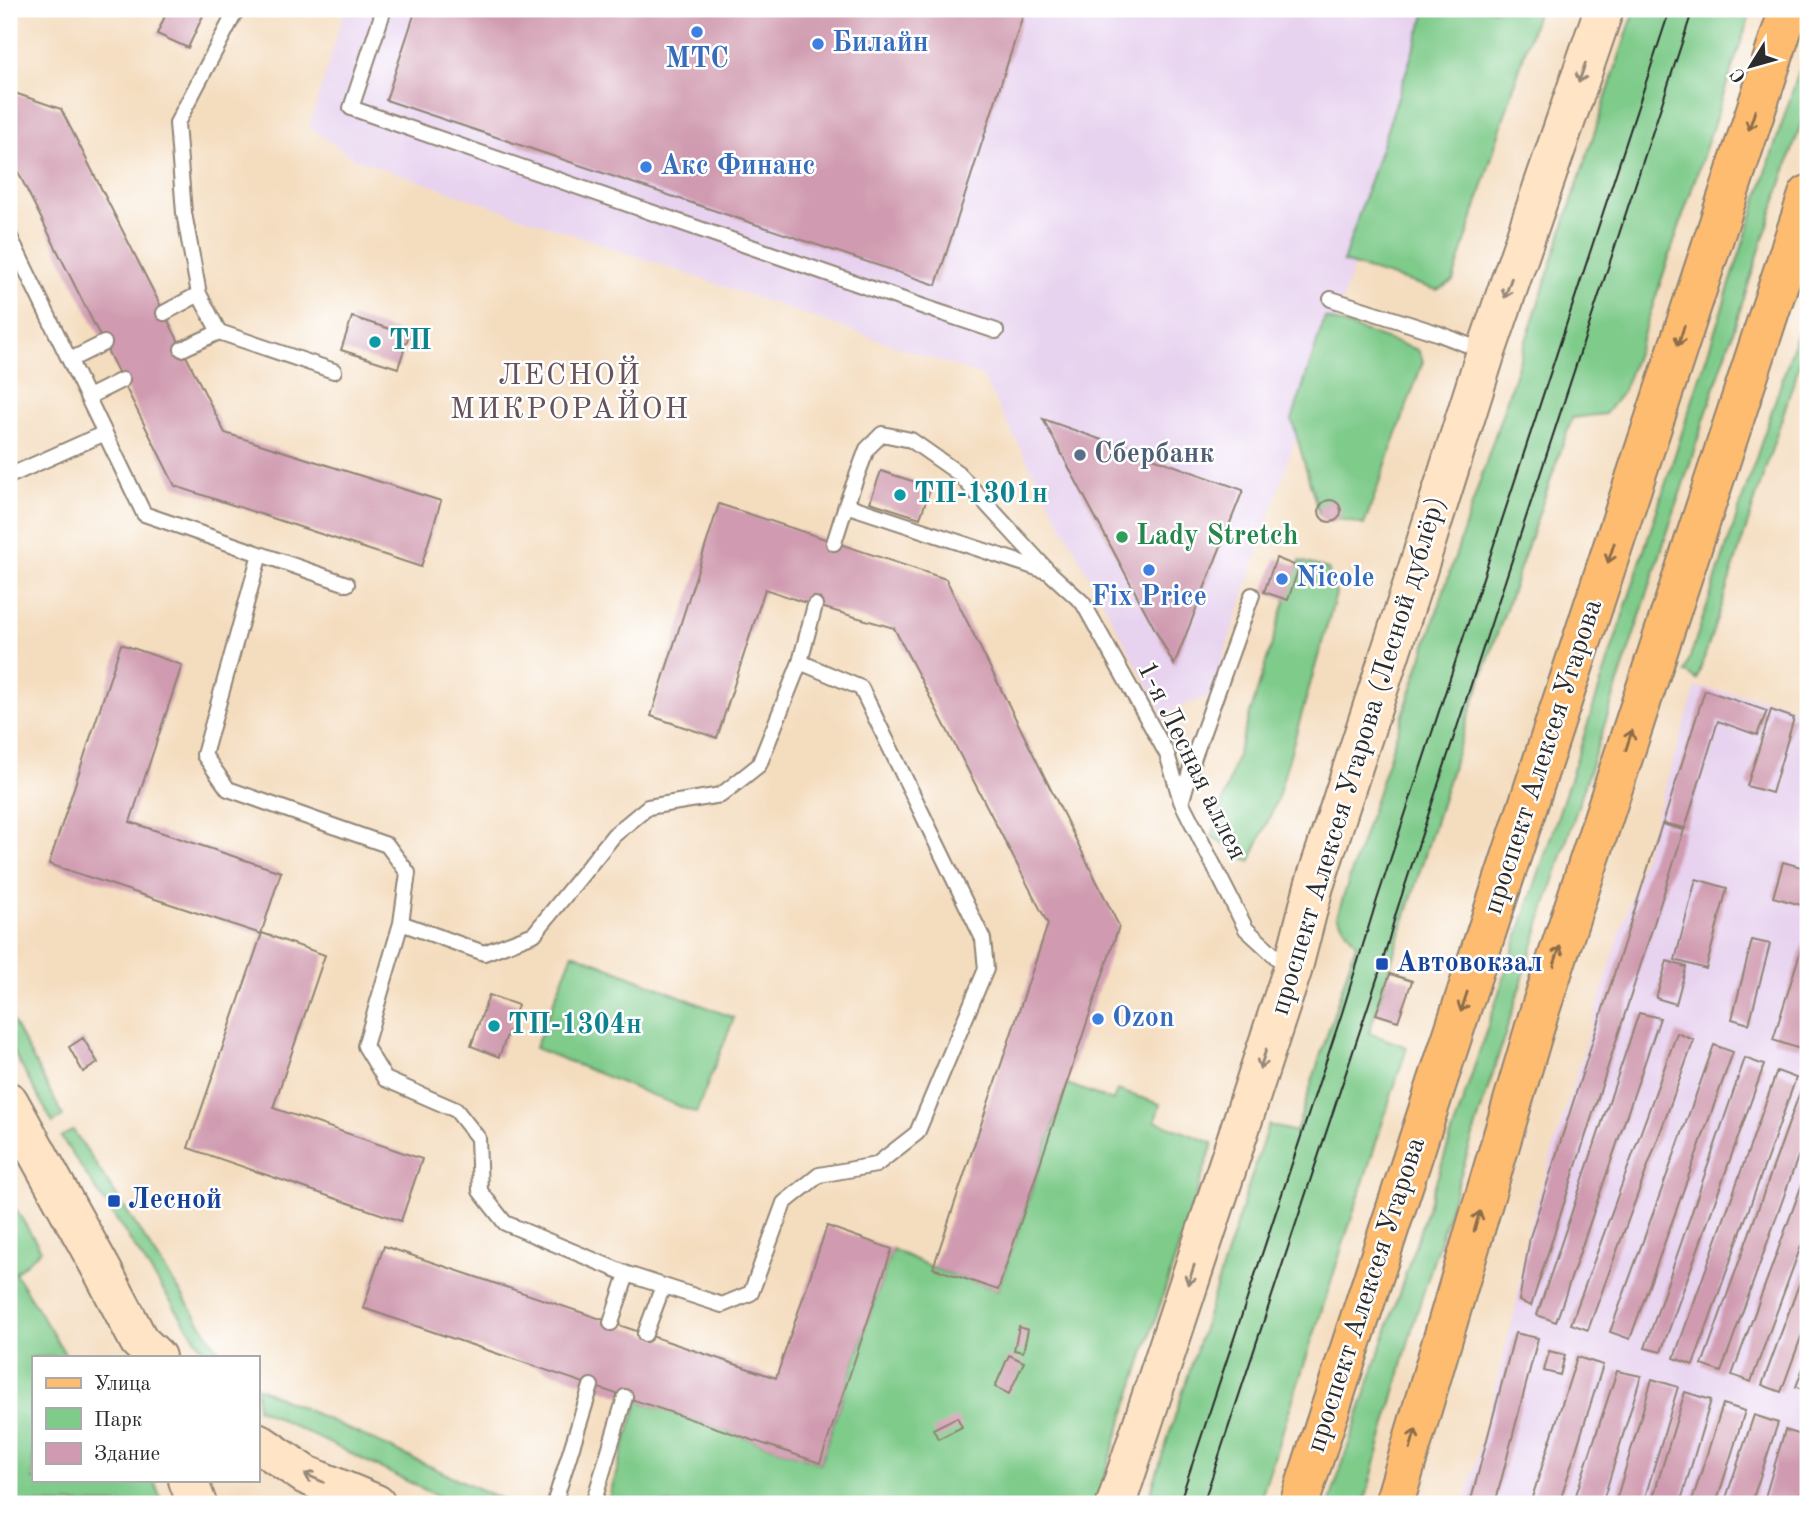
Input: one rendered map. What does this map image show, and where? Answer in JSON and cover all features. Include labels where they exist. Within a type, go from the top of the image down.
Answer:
[{"type":"main road","name":"проспект Алексея Угарова","points":[[1299,1504],[1788,9]]},
{"type":"main road","points":[[1394,1504],[1539,1013],[1808,195]]},
{"type":"street","name":"проспект Алексея Угарова (Лесной дублёр)","points":[[1116,1504],[1292,971],[1314,886],[1486,352],[1604,9]]},
{"type":"street","points":[[18,1125],[146,1352]]},
{"type":"street","points":[[259,1443],[306,1475],[376,1504]]},
{"type":"street","points":[[189,1482],[197,1504]]},
{"type":"lane","points":[[219,332],[199,294],[184,214],[177,123],[237,9]]},
{"type":"lane","points":[[384,9],[351,108],[996,331]]},
{"type":"lane","points":[[9,235],[144,514],[347,584]]},
{"type":"lane","points":[[164,313],[199,294]]},
{"type":"lane","points":[[1331,299],[1437,333],[1486,352]]},
{"type":"lane","points":[[182,349],[219,332],[334,370]]},
{"type":"lane","points":[[70,360],[103,342]]},
{"type":"lane","points":[[88,397],[122,380]]},
{"type":"lane","points":[[9,476],[105,433]]},
{"type":"lane","points":[[834,543],[867,449],[882,434],[912,440],[958,473],[1049,572]]},
{"type":"lane","name":"1-я Лесная аллея","points":[[846,505],[1049,572],[1083,603],[1167,754],[1181,801],[1246,929],[1292,971]]},
{"type":"lane","points":[[260,554],[204,755],[228,789],[387,845],[408,873],[401,923],[365,1046],[384,1079],[456,1110],[478,1138],[480,1191],[505,1223],[627,1274],[722,1304],[751,1293],[784,1203],[819,1175],[876,1165],[917,1133],[986,969],[983,939],[861,688],[800,662]]},
{"type":"lane","points":[[1181,801],[1252,595]]},
{"type":"lane","points":[[401,923],[484,953],[534,934],[614,835],[648,807],[721,795],[759,765],[800,662],[815,605]]},
{"type":"lane","points":[[611,1323],[627,1274]]},
{"type":"lane","points":[[645,1334],[663,1286]]},
{"type":"lane","points":[[554,1504],[592,1385]]},
{"type":"lane","points":[[593,1504],[625,1397]]},
{"type":"shaded area","points":[[345,9],[1440,9],[1210,697],[1162,712],[982,376],[353,158],[309,127]]},
{"type":"shaded area","points":[[1696,687],[1781,702],[1808,717],[1808,1504],[1465,1504],[1516,1306],[1527,1234]]},
{"type":"green space","points":[[1427,9],[1538,9],[1453,281],[1437,290],[1343,262]]},
{"type":"green space","points":[[1635,9],[1752,9],[1623,391],[1605,414],[1572,418],[1467,721],[1369,1033],[1407,1047],[1259,1504],[1147,1504],[1268,1125],[1296,1132],[1356,944],[1337,916]]},
{"type":"green space","points":[[1808,43],[1808,102],[1559,864],[1414,1322],[1364,1504],[1329,1504],[1572,773]]},
{"type":"green space","points":[[1808,302],[1808,337],[1697,680],[1685,672]]},
{"type":"green space","points":[[1325,318],[1418,350],[1423,361],[1364,525],[1319,514],[1292,420]]},
{"type":"green space","points":[[1300,561],[1328,569],[1336,594],[1277,800],[1250,862],[1212,836]]},
{"type":"green space","points":[[573,953],[734,1018],[696,1113],[535,1048]]},
{"type":"green space","points":[[9,1014],[63,1116],[53,1123],[9,1044]]},
{"type":"green space","points":[[1067,1084],[1113,1101],[1117,1090],[1160,1104],[1155,1121],[1213,1143],[1095,1504],[607,1504],[638,1401],[820,1463],[892,1249],[933,1268],[998,1290]]},
{"type":"green space","points":[[73,1130],[222,1356],[207,1356],[61,1137]]},
{"type":"green space","points":[[9,1198],[41,1250],[15,1273],[66,1356],[32,1356],[32,1482],[155,1482],[163,1504],[9,1504]]},
{"type":"green space","points":[[259,1388],[512,1504],[454,1504],[259,1409]]},
{"type":"building","points":[[168,9],[206,9],[188,48],[157,34]]},
{"type":"building","points":[[416,9],[1025,9],[936,285],[386,100]]},
{"type":"building","points":[[9,91],[61,109],[225,433],[441,501],[421,567],[175,486],[13,162],[9,161]]},
{"type":"building","name":"ТП","points":[[352,317],[409,335],[398,368],[341,350]]},
{"type":"building","points":[[1043,419],[1243,490],[1174,665]]},
{"type":"building","name":"ТП-1301н","points":[[881,471],[931,487],[920,518],[870,502]]},
{"type":"building","points":[[1330,500],[1338,503],[1341,511],[1338,519],[1330,522],[1322,519],[1319,511],[1322,503]]},
{"type":"building","points":[[719,504],[946,579],[1119,926],[998,1290],[933,1268],[1048,924],[894,628],[765,589],[717,738],[651,716]]},
{"type":"building","name":"Nicole","points":[[1276,558],[1299,567],[1288,600],[1264,592]]},
{"type":"building","points":[[121,644],[182,665],[130,822],[281,872],[261,934],[49,864]]},
{"type":"building","points":[[1705,690],[1767,711],[1757,735],[1718,721],[1685,828],[1663,823]]},
{"type":"building","points":[[1771,710],[1794,718],[1772,793],[1747,786]]},
{"type":"building","points":[[1662,824],[1684,830],[1531,1306],[1519,1301],[1530,1237]]},
{"type":"building","points":[[1783,862],[1808,869],[1808,907],[1773,897]]},
{"type":"building","points":[[1696,879],[1727,888],[1706,969],[1675,960]]},
{"type":"building","points":[[1808,927],[1808,1021],[1800,1049],[1773,1040]]},
{"type":"building","points":[[262,933],[325,955],[273,1108],[422,1159],[401,1221],[188,1148]]},
{"type":"building","points":[[1752,940],[1770,944],[1749,1024],[1732,1019]]},
{"type":"building","points":[[1667,961],[1686,967],[1676,1004],[1656,998]]},
{"type":"building","points":[[1390,974],[1412,981],[1398,1021],[1376,1014]]},
{"type":"building","name":"ТП-1304н","points":[[489,995],[518,1005],[499,1057],[471,1046]]},
{"type":"building","points":[[1639,1013],[1660,1018],[1556,1322],[1537,1315]]},
{"type":"building","points":[[1677,1033],[1694,1040],[1588,1330],[1571,1324]]},
{"type":"building","points":[[83,1038],[98,1063],[83,1072],[69,1047]]},
{"type":"building","points":[[1714,1045],[1733,1052],[1630,1339],[1610,1332]]},
{"type":"building","points":[[1745,1058],[1764,1065],[1661,1352],[1645,1348]]},
{"type":"building","points":[[1777,1071],[1796,1078],[1693,1365],[1674,1358]]},
{"type":"building","points":[[1805,1078],[1808,1080],[1808,1129],[1721,1372],[1702,1365]]},
{"type":"building","points":[[1808,1168],[1808,1227],[1751,1382],[1732,1375]]},
{"type":"building","points":[[827,1226],[892,1249],[820,1463],[363,1308],[384,1246],[776,1378]]},
{"type":"building","points":[[1808,1260],[1808,1318],[1781,1392],[1762,1385]]},
{"type":"building","points":[[1019,1327],[1028,1330],[1023,1352],[1014,1350]]},
{"type":"building","points":[[1515,1333],[1538,1338],[1495,1504],[1470,1504]]},
{"type":"building","points":[[1549,1351],[1565,1355],[1560,1375],[1544,1371]]},
{"type":"building","points":[[1009,1355],[1024,1362],[1009,1394],[995,1387]]},
{"type":"building","points":[[1808,1355],[1808,1391],[1796,1387]]},
{"type":"building","points":[[1577,1357],[1603,1365],[1559,1504],[1530,1504]]},
{"type":"building","points":[[1617,1371],[1641,1376],[1602,1504],[1573,1504]]},
{"type":"building","points":[[1652,1379],[1678,1387],[1643,1504],[1615,1504]]},
{"type":"building","points":[[1685,1392],[1711,1400],[1680,1504],[1651,1504]]},
{"type":"building","points":[[1723,1404],[1745,1411],[1716,1504],[1691,1504]]},
{"type":"building","points":[[1754,1415],[1778,1423],[1751,1504],[1724,1504]]},
{"type":"building","points":[[957,1417],[962,1427],[938,1439],[933,1429]]},
{"type":"building","points":[[1785,1430],[1808,1437],[1808,1504],[1763,1504]]},
{"type":"tram line","points":[[1179,1504],[1670,9]]},
{"type":"tram line","points":[[1203,1504],[1693,9]]},
{"type":"place","name":"МТС","points":[[697,32]]},
{"type":"place","name":"Билайн","points":[[818,44]]},
{"type":"place","name":"Акс Финанс","points":[[646,167]]},
{"type":"place","name":"ТП","points":[[375,342]]},
{"type":"place","name":"Сбербанк","points":[[1080,455]]},
{"type":"place","name":"ТП-1301н","points":[[900,495]]},
{"type":"place","name":"Lady Stretch","points":[[1122,537]]},
{"type":"place","name":"Fix Price","points":[[1149,570]]},
{"type":"place","name":"Nicole","points":[[1282,579]]},
{"type":"place","name":"Автовокзал","points":[[1382,964]]},
{"type":"place","name":"Ozon","points":[[1098,1019]]},
{"type":"place","name":"ТП-1304н","points":[[494,1026]]},
{"type":"place","name":"Лесной","points":[[114,1201]]},
{"type":"district","name":"ЛЕСНОЙ МИКРОРАЙОН","points":[[570,393]]}]
